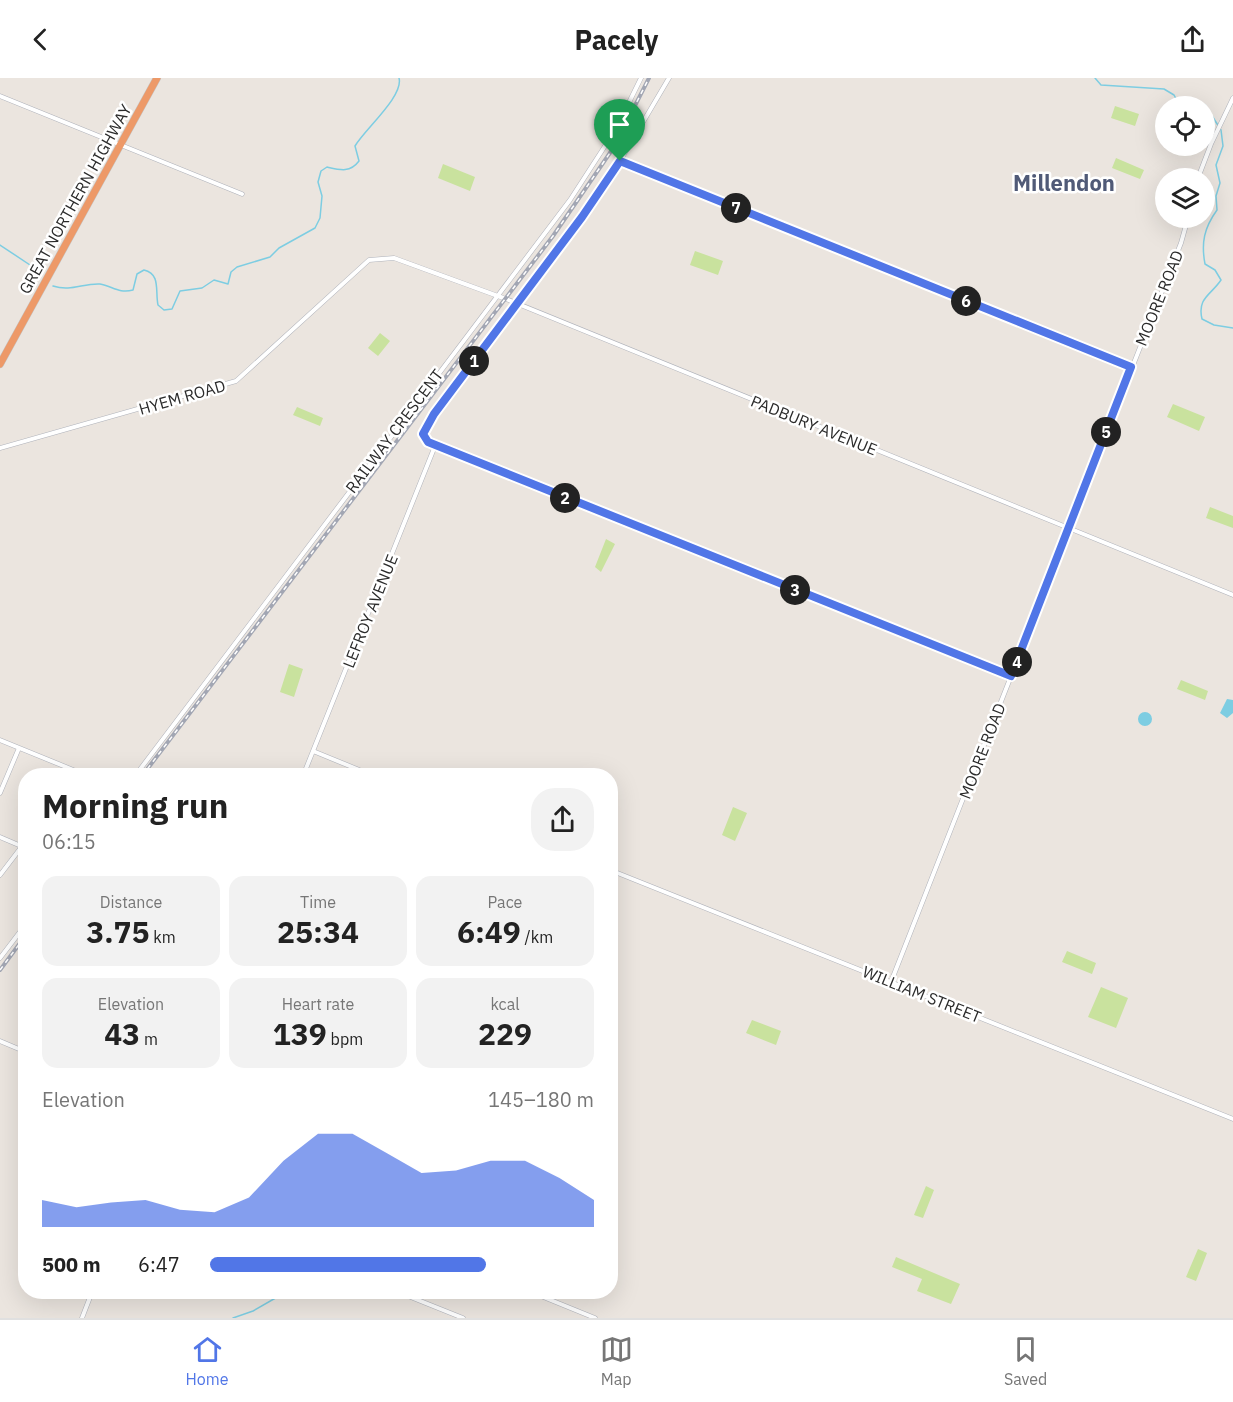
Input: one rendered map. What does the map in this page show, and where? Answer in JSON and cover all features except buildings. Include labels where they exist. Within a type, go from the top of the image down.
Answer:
[{"type":"highway","name":"GREAT NORTHERN HIGHWAY","points":[[0,364],[155,78]]},
{"type":"highway","name":"GREAT NORTHERN HIGHWAY","points":[[0,356],[119,144]]},
{"type":"street","name":"RAILWAY CRESCENT","points":[[141,768],[576,192],[616,129],[641,78]]},
{"type":"street","points":[[669,78],[620,161],[582,217],[516,303],[426,426],[423,434],[428,442],[435,446],[1011,676]]},
{"type":"street","points":[[0,96],[242,194]]},
{"type":"street","points":[[1202,168],[1233,98]]},
{"type":"street","points":[[620,161],[1131,367]]},
{"type":"street","name":"MOORE ROAD","points":[[891,982],[1185,228]]},
{"type":"street","name":"PADBURY AVENUE","points":[[394,258],[516,303],[1233,595]]},
{"type":"street","name":"HYEM ROAD","points":[[0,448],[236,381],[369,260],[394,258]]},
{"type":"street","name":"LEFROY AVENUE","points":[[306,768],[435,446]]},
{"type":"street","points":[[0,740],[68,768]]},
{"type":"street","points":[[0,793],[19,748]]},
{"type":"street","points":[[313,751],[354,768]]},
{"type":"street","points":[[0,837],[18,844]]},
{"type":"street","points":[[0,875],[18,851]]},
{"type":"street","name":"WILLIAM STREET","points":[[618,873],[1233,1119]]},
{"type":"street","points":[[0,958],[18,934]]},
{"type":"street","points":[[0,945],[6,950]]},
{"type":"street","points":[[0,1041],[18,1049]]},
{"type":"street","points":[[82,1318],[89,1299]]},
{"type":"street","points":[[416,1299],[463,1318]]},
{"type":"street","points":[[548,1299],[595,1318]]},
{"type":"green space","points":[[1115,106],[1139,114],[1135,126],[1111,118]]},
{"type":"green space","points":[[1116,158],[1144,170],[1140,179],[1112,168]]},
{"type":"green space","points":[[443,164],[475,177],[470,191],[438,178]]},
{"type":"green space","points":[[695,251],[723,261],[718,275],[690,265]]},
{"type":"green space","points":[[380,333],[390,341],[378,356],[368,348]]},
{"type":"green space","points":[[1173,404],[1205,417],[1199,431],[1167,417]]},
{"type":"green space","points":[[297,407],[323,418],[320,426],[293,415]]},
{"type":"green space","points":[[1210,507],[1233,516],[1233,528],[1206,518]]},
{"type":"green space","points":[[606,539],[615,544],[601,572],[595,567]]},
{"type":"green space","points":[[289,664],[303,669],[294,697],[280,692]]},
{"type":"green space","points":[[1181,680],[1208,691],[1205,700],[1177,689]]},
{"type":"green space","points":[[733,807],[747,813],[735,841],[722,835]]},
{"type":"green space","points":[[1067,951],[1096,963],[1092,974],[1062,962]]},
{"type":"green space","points":[[1101,987],[1128,998],[1116,1028],[1088,1017]]},
{"type":"green space","points":[[752,1020],[781,1031],[776,1045],[746,1033]]},
{"type":"green space","points":[[926,1186],[934,1190],[923,1218],[914,1215]]},
{"type":"green space","points":[[1198,1249],[1207,1253],[1196,1281],[1186,1277]]},
{"type":"green space","points":[[896,1257],[960,1284],[951,1304],[917,1291],[922,1279],[892,1267]]},
{"type":"water","points":[[1227,699],[1233,700],[1233,713],[1227,718],[1220,713]]},
{"type":"water","points":[[1145,712],[1150,714],[1152,719],[1150,724],[1145,726],[1140,724],[1138,719],[1140,714]]},
{"type":"waterway","points":[[53,286],[71,288],[100,284],[128,291],[133,290],[137,274],[144,270],[153,275],[158,305],[164,310],[172,309],[180,291],[202,288],[214,280],[228,284],[231,272],[237,267],[270,257],[279,248],[315,228],[320,218],[322,196],[318,182],[321,171],[327,167],[340,170],[356,165],[359,161],[355,146],[396,94],[399,78]]},
{"type":"waterway","points":[[1095,78],[1101,85],[1164,89],[1175,96]]},
{"type":"waterway","points":[[1215,121],[1221,130],[1223,146],[1216,165],[1220,183],[1216,196],[1217,210],[1206,229],[1203,249],[1205,264],[1215,270],[1221,280],[1203,301],[1201,312],[1202,319],[1214,325],[1233,328]]},
{"type":"waterway","points":[[0,245],[36,269]]},
{"type":"waterway","points":[[233,1318],[253,1311],[274,1299]]},
{"type":"railway","points":[[148,768],[553,236],[614,147],[649,78]]},
{"type":"railway","points":[[0,970],[18,946]]},
{"type":"district","name":"Millendon","points":[[1064,183]]},
{"type":"route","points":[[620,161],[1131,367],[1011,676],[428,442],[423,434],[434,414],[582,217],[620,161]]}]
